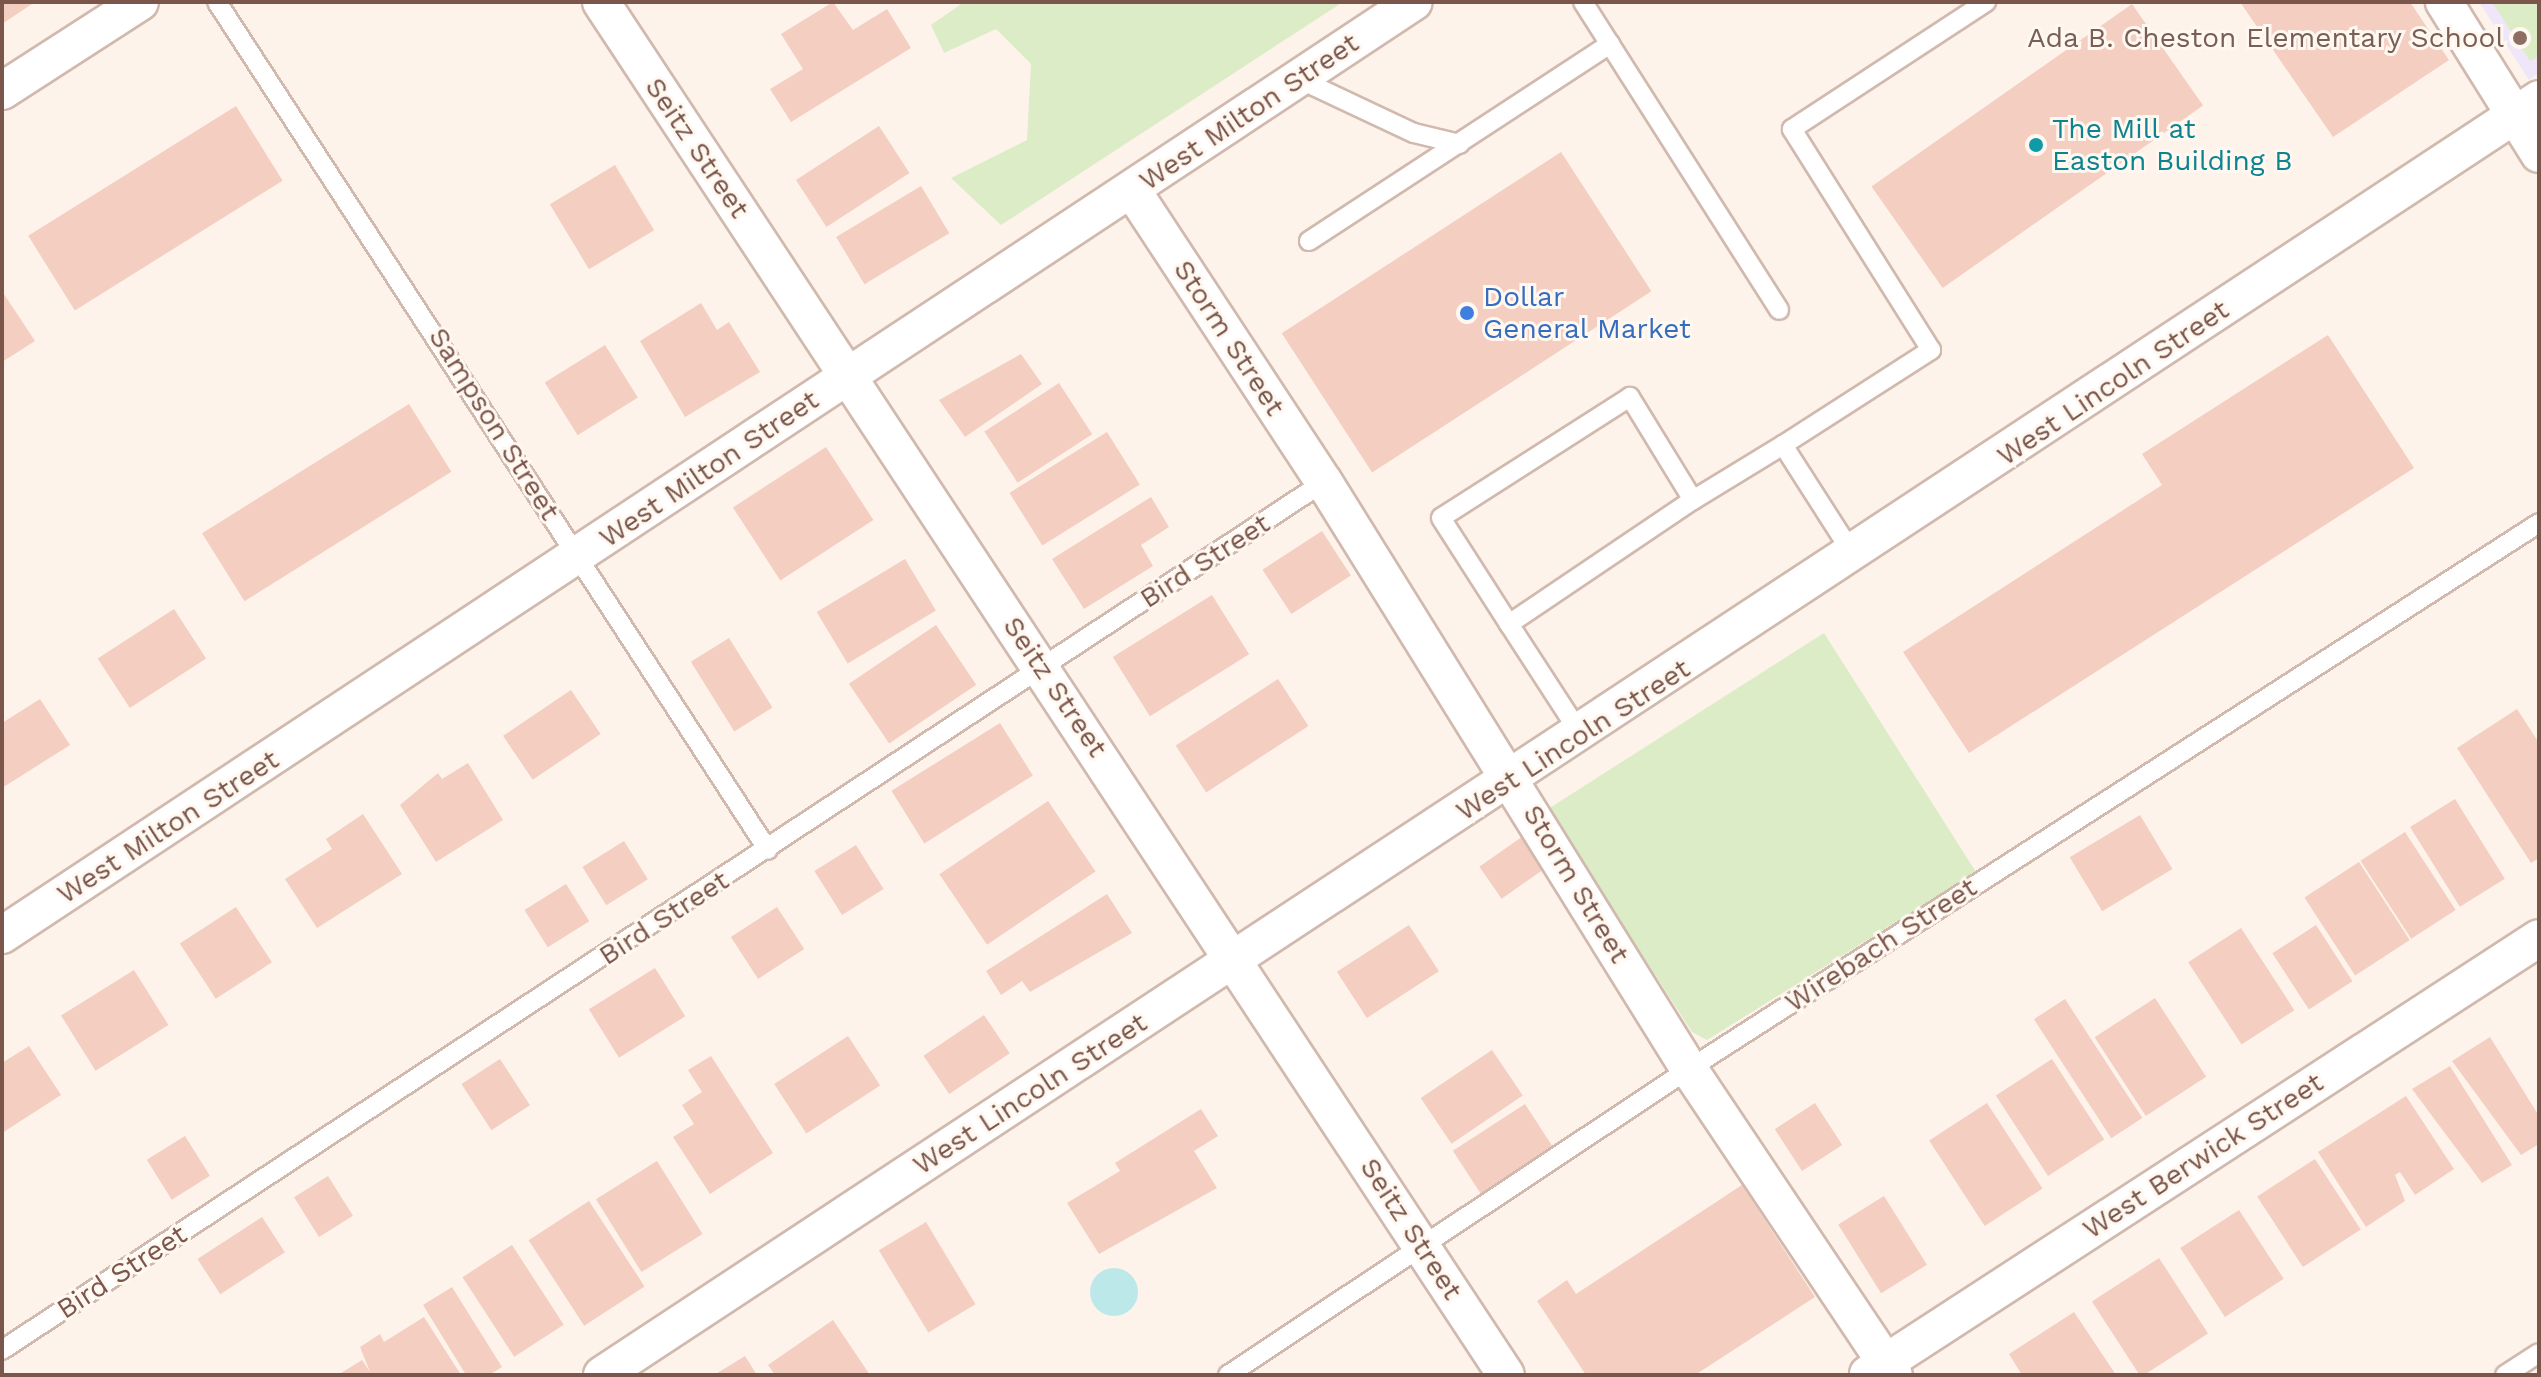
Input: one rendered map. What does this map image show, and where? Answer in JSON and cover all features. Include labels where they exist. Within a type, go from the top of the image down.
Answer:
[{"type":"street","points":[[2,91],[140,2]]},
{"type":"street","name":"Seitz Street","points":[[601,2],[1237,959],[1506,1375]]},
{"type":"street","name":"West Milton Street","points":[[2,935],[579,557],[848,375],[1414,2]]},
{"type":"street","points":[[2444,2],[2527,106],[2539,154]]},
{"type":"street","name":"West Lincoln Street","points":[[602,1375],[1854,556],[2527,106]]},
{"type":"street","name":"Storm Street","points":[[1132,190],[1324,482],[1689,1069],[1882,1371]]},
{"type":"street","name":"West Berwick Street","points":[[1882,1371],[2539,938]]},
{"type":"lane","name":"Sampson Street","points":[[217,2],[768,850]]},
{"type":"lane","points":[[1583,2],[1779,310]]},
{"type":"lane","points":[[1509,624],[1693,500],[1931,350],[1792,129],[1986,2]]},
{"type":"lane","points":[[1309,241],[1610,44]]},
{"type":"lane","points":[[1299,79],[1403,128],[1460,144]]},
{"type":"lane","points":[[1581,735],[1441,518],[1630,397],[1693,500]]},
{"type":"lane","points":[[1783,445],[1854,556]]},
{"type":"lane","name":"Bird Street","points":[[2,1350],[768,850],[1324,482]]},
{"type":"lane","name":"Wirebach Street","points":[[1228,1375],[1424,1250],[1689,1069],[2539,523]]},
{"type":"lane","points":[[2505,1375],[2539,1353]]},
{"type":"shaded area","name":"Ada B. Cheston Elementary School","points":[[2479,2],[2539,2],[2539,73],[2529,80]]},
{"type":"green space","points":[[964,2],[1343,2],[1001,225],[951,178],[1027,140],[1031,64],[996,29],[944,53],[931,25]]},
{"type":"green space","name":"Ada B. Cheston Elementary School","points":[[2492,2],[2539,2],[2539,56],[2530,61]]},
{"type":"green space","points":[[1824,633],[1976,872],[1707,1040],[1692,1032],[1548,809]]},
{"type":"water","points":[[1114,1268],[1131,1275],[1138,1292],[1131,1309],[1114,1316],[1097,1309],[1090,1292],[1097,1275]]},
{"type":"building","points":[[2,2],[35,2],[2,24]]},
{"type":"building","points":[[833,2],[853,30],[887,9],[911,48],[791,122],[770,89],[803,69],[781,34]]},
{"type":"building","points":[[2240,2],[2410,2],[2449,60],[2333,137]]},
{"type":"building","name":"The Mill at Easton Building B","points":[[2132,4],[2203,106],[1943,288],[1872,186]]},
{"type":"building","points":[[236,106],[283,181],[75,310],[28,236]]},
{"type":"building","points":[[879,126],[909,173],[826,227],[796,180]]},
{"type":"building","name":"Dollar General Market","points":[[1561,152],[1651,291],[1372,473],[1282,333]]},
{"type":"building","points":[[615,165],[654,230],[589,269],[550,204]]},
{"type":"building","points":[[921,186],[949,233],[864,284],[836,237]]},
{"type":"building","points":[[2,291],[35,341],[2,362]]},
{"type":"building","points":[[701,303],[717,330],[729,322],[760,372],[685,417],[640,341]]},
{"type":"building","points":[[2328,335],[2414,468],[1969,753],[1903,652],[2162,485],[2142,454]]},
{"type":"building","points":[[605,345],[638,398],[578,435],[545,383]]},
{"type":"building","points":[[1021,354],[1042,384],[965,437],[939,400]]},
{"type":"building","points":[[1059,383],[1092,434],[1018,483],[984,431]]},
{"type":"building","points":[[409,404],[451,472],[244,601],[202,533]]},
{"type":"building","points":[[1107,432],[1140,485],[1042,546],[1009,493]]},
{"type":"building","points":[[826,447],[873,520],[780,580],[733,507]]},
{"type":"building","points":[[1151,497],[1169,527],[1141,545],[1153,566],[1084,609],[1052,559]]},
{"type":"building","points":[[1322,531],[1351,575],[1291,614],[1262,570]]},
{"type":"building","points":[[905,559],[936,610],[848,663],[817,612]]},
{"type":"building","points":[[1212,595],[1249,654],[1150,716],[1113,657]]},
{"type":"building","points":[[174,609],[206,658],[130,708],[98,659]]},
{"type":"building","points":[[936,625],[976,685],[889,743],[849,684]]},
{"type":"building","points":[[729,638],[772,708],[734,731],[691,662]]},
{"type":"building","points":[[1278,679],[1308,726],[1206,792],[1176,745]]},
{"type":"building","points":[[571,690],[601,734],[533,780],[503,736]]},
{"type":"building","points":[[40,699],[70,745],[2,788],[2,723]]},
{"type":"building","points":[[2517,709],[2539,743],[2539,858],[2531,863],[2457,748]]},
{"type":"building","points":[[1000,723],[1033,776],[924,843],[891,791]]},
{"type":"building","points":[[468,763],[503,820],[436,862],[400,805],[438,773],[442,779]]},
{"type":"building","points":[[2455,799],[2505,879],[2460,907],[2410,827]]},
{"type":"building","points":[[1048,801],[1096,871],[987,945],[939,874]]},
{"type":"building","points":[[363,814],[402,874],[317,928],[285,879],[332,849],[326,839]]},
{"type":"building","points":[[2140,815],[2172,869],[2102,911],[2070,857]]},
{"type":"building","points":[[2405,832],[2456,910],[2411,939],[2361,861]]},
{"type":"building","points":[[1526,834],[1548,866],[1502,899],[1479,867]]},
{"type":"building","points":[[624,841],[648,879],[606,905],[582,867]]},
{"type":"building","points":[[856,845],[884,889],[842,915],[814,871]]},
{"type":"building","points":[[2359,862],[2410,940],[2355,975],[2304,897]]},
{"type":"building","points":[[566,884],[589,921],[548,947],[524,910]]},
{"type":"building","points":[[1107,894],[1132,933],[1030,992],[1022,981],[1001,995],[986,971]]},
{"type":"building","points":[[236,907],[272,962],[216,999],[180,943]]},
{"type":"building","points":[[777,907],[804,949],[758,979],[731,937]]},
{"type":"building","points":[[1409,925],[1439,971],[1367,1018],[1337,972]]},
{"type":"building","points":[[2316,925],[2352,981],[2309,1010],[2272,953]]},
{"type":"building","points":[[2241,928],[2294,1010],[2242,1045],[2188,962]]},
{"type":"building","points":[[655,968],[685,1016],[619,1058],[589,1009]]},
{"type":"building","points":[[134,970],[168,1025],[96,1071],[61,1016]]},
{"type":"building","points":[[2155,998],[2206,1077],[2146,1116],[2095,1037]]},
{"type":"building","points":[[2065,999],[2142,1118],[2111,1138],[2034,1019]]},
{"type":"building","points":[[984,1015],[1010,1053],[949,1094],[923,1056]]},
{"type":"building","points":[[848,1036],[880,1085],[806,1133],[774,1084]]},
{"type":"building","points":[[2490,1037],[2539,1116],[2539,1144],[2521,1155],[2452,1061]]},
{"type":"building","points":[[29,1046],[61,1095],[2,1133],[2,1063]]},
{"type":"building","points":[[1492,1050],[1523,1096],[1451,1144],[1421,1098]]},
{"type":"building","points":[[711,1056],[773,1153],[710,1194],[673,1137],[694,1124],[682,1105],[702,1092],[688,1070]]},
{"type":"building","points":[[500,1059],[530,1105],[491,1130],[461,1084]]},
{"type":"building","points":[[2052,1059],[2104,1140],[2048,1176],[1996,1095]]},
{"type":"building","points":[[2450,1066],[2512,1165],[2482,1183],[2412,1089]]},
{"type":"building","points":[[2406,1096],[2454,1169],[2415,1195],[2400,1172],[2395,1175],[2405,1201],[2366,1227],[2318,1152]]},
{"type":"building","points":[[1815,1103],[1842,1145],[1802,1171],[1775,1129]]},
{"type":"building","points":[[1987,1103],[2043,1189],[1985,1226],[1929,1141]]},
{"type":"building","points":[[1525,1104],[1555,1151],[1483,1198],[1453,1151]]},
{"type":"building","points":[[1201,1109],[1218,1136],[1194,1151],[1217,1188],[1099,1254],[1067,1203],[1120,1171],[1115,1163]]},
{"type":"building","points":[[185,1136],[210,1176],[172,1200],[147,1160]]},
{"type":"building","points":[[2315,1159],[2361,1229],[2303,1267],[2257,1197]]},
{"type":"building","points":[[657,1161],[703,1234],[642,1272],[596,1199]]},
{"type":"building","points":[[328,1176],[353,1216],[319,1237],[294,1197]]},
{"type":"building","points":[[1742,1185],[1815,1297],[1695,1375],[1586,1375],[1537,1301],[1567,1280],[1576,1294]]},
{"type":"building","points":[[1884,1196],[1927,1265],[1881,1293],[1838,1225]]},
{"type":"building","points":[[589,1201],[645,1287],[584,1326],[529,1240]]},
{"type":"building","points":[[2239,1210],[2284,1279],[2225,1317],[2180,1248]]},
{"type":"building","points":[[262,1217],[285,1252],[220,1294],[197,1259]]},
{"type":"building","points":[[926,1222],[975,1304],[928,1333],[879,1250]]},
{"type":"building","points":[[512,1245],[564,1325],[514,1357],[463,1277]]},
{"type":"building","points":[[2159,1258],[2208,1333],[2140,1375],[2092,1302]]},
{"type":"building","points":[[452,1287],[502,1367],[489,1375],[466,1375],[423,1305]]},
{"type":"building","points":[[2074,1312],[2116,1375],[2022,1375],[2009,1354]]},
{"type":"building","points":[[424,1317],[461,1375],[338,1375],[362,1360],[370,1372],[360,1347],[380,1334],[384,1342]]},
{"type":"building","points":[[833,1320],[870,1375],[775,1375],[768,1365]]},
{"type":"building","points":[[745,1356],[757,1375],[714,1375]]},
{"type":"place","name":"Ada B. Cheston Elementary School","points":[[2520,38]]},
{"type":"place","name":"The Mill at Easton Building B","points":[[2036,145]]},
{"type":"place","name":"Dollar General Market","points":[[1467,313]]}]
